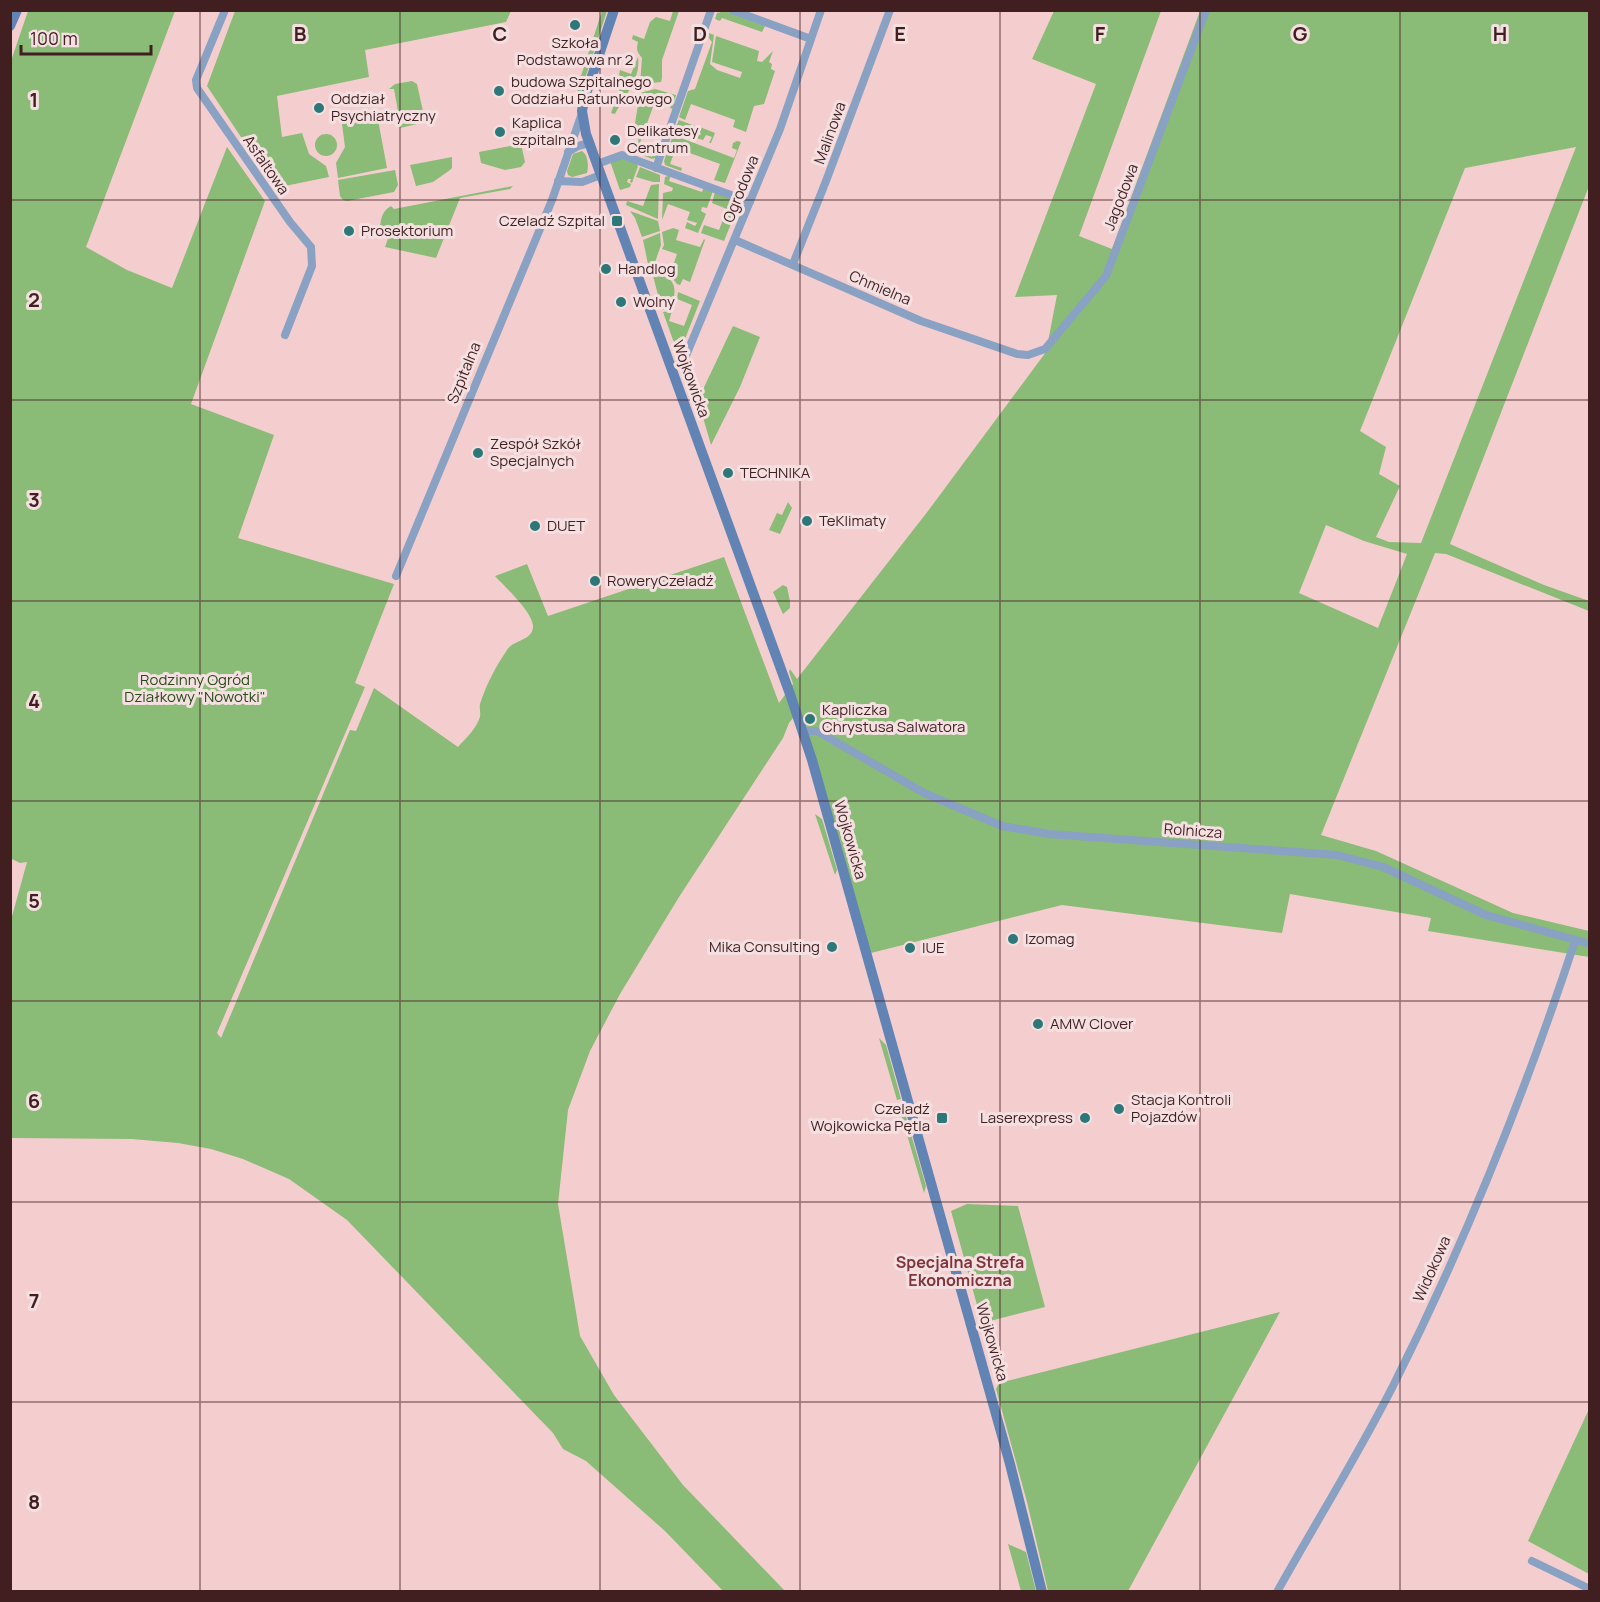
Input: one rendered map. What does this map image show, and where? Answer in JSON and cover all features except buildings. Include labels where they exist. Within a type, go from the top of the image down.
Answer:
[{"type":"street","points":[[10,26],[16,10]]},
{"type":"street","name":"Asfaltowa","points":[[225,10],[196,80],[197,88],[290,222],[312,247],[312,266],[285,335]]},
{"type":"street","name":"Szpitalna","points":[[396,576],[558,181],[614,10]]},
{"type":"street","points":[[656,168],[711,10]]},
{"type":"street","points":[[732,10],[811,39]]},
{"type":"street","name":"Ogrodowa","points":[[671,368],[685,358],[735,240],[780,129],[821,10]]},
{"type":"street","name":"Malinowa","points":[[793,264],[890,10]]},
{"type":"street","name":"Jagodowa","points":[[1017,354],[1028,355],[1045,349],[1106,276],[1206,10]]},
{"type":"street","name":"Wojkowicka","points":[[582,111],[597,164],[803,731],[1007,1453],[1042,1592]]},
{"type":"street","points":[[568,152],[590,143]]},
{"type":"street","points":[[597,164],[622,155],[750,202]]},
{"type":"street","points":[[558,181],[582,182],[602,176]]},
{"type":"street","name":"Chmielna","points":[[735,240],[921,321],[1017,354]]},
{"type":"street","name":"Rolnicza","points":[[803,731],[817,731],[924,793],[1002,826],[1049,834],[1337,855],[1383,867],[1486,915],[1590,944]]},
{"type":"street","name":"Widokowa","points":[[1277,1592],[1392,1387],[1446,1272],[1529,1077],[1575,941]]},
{"type":"street","points":[[1532,1561],[1590,1589]]},
{"type":"green space","points":[[235,10],[511,11],[506,22],[365,50],[369,77],[277,96],[282,137],[302,133],[309,154],[326,166],[329,177],[275,188],[207,86]]},
{"type":"green space","name":"Rodzinny Ogród Działkowy \"Nowotki\"","points":[[28,11],[175,11],[86,247],[127,270],[172,288],[227,147],[265,201],[191,404],[274,435],[238,538],[394,584],[355,683],[365,687],[217,1033],[221,1038],[350,730],[356,731],[374,688],[458,747],[478,721],[482,697],[503,656],[513,644],[526,638],[532,632],[532,621],[529,615],[495,576],[527,564],[548,616],[724,557],[779,703],[793,684],[790,669],[797,679],[928,511],[1046,352],[1057,295],[1015,297],[1096,84],[1032,59],[1054,11],[1161,11],[1079,236],[1112,249],[1200,11],[1589,11],[1589,186],[1450,544],[1544,585],[1589,601],[1589,611],[1446,554],[1435,553],[1321,835],[1376,851],[1513,913],[1589,931],[1589,957],[1428,931],[1431,918],[1290,894],[1282,933],[1062,905],[867,954],[798,715],[800,709],[679,897],[620,994],[590,1051],[568,1110],[558,1204],[580,1336],[614,1395],[683,1485],[785,1591],[723,1591],[665,1531],[586,1461],[563,1449],[553,1433],[347,1220],[289,1179],[243,1159],[211,1149],[178,1143],[132,1139],[11,1138],[11,920],[27,862],[20,863],[10,858],[11,61]],"holes":[[[1576,147],[1421,543],[1389,542],[1376,537],[1400,486],[1379,474],[1386,447],[1360,431],[1465,168]],[[1326,525],[1364,541],[1407,554],[1378,628],[1299,593]]]},
{"type":"green space","points":[[602,11],[607,11],[578,100],[576,99],[580,79]]},
{"type":"green space","points":[[673,11],[679,11],[662,60],[661,82],[640,84],[642,58],[637,51],[638,42],[632,39],[633,35],[644,39],[650,22],[656,17],[670,21]]},
{"type":"green space","points":[[725,11],[765,26],[762,32],[722,18],[720,21],[715,19],[717,13]]},
{"type":"green space","points":[[709,33],[714,35],[710,64],[717,70],[740,78],[742,72],[712,62],[716,36],[759,51],[757,61],[762,62],[773,51],[769,62],[772,64],[771,69],[775,71],[764,104],[754,106],[746,132],[733,127],[735,120],[691,104],[685,120],[679,117],[688,91],[695,89],[712,42],[708,37]]},
{"type":"green space","points":[[638,57],[637,73],[631,87],[615,114],[611,113],[620,88],[603,81],[604,78],[622,85],[623,77],[619,75],[620,70],[631,74]]},
{"type":"green space","points":[[412,81],[417,84],[424,116],[421,123],[400,128],[402,124],[408,123],[408,116],[399,117],[394,89],[389,89],[395,84]]},
{"type":"green space","points":[[655,89],[676,95],[673,109],[670,108],[673,98],[658,93],[637,150],[639,134],[633,135],[640,93]]},
{"type":"green space","points":[[376,109],[387,168],[338,178],[336,163],[345,147],[342,124],[361,120],[361,116]]},
{"type":"green space","points":[[679,120],[698,127],[696,134],[701,134],[700,127],[715,133],[711,143],[709,143],[712,137],[706,135],[703,140],[692,137],[695,131],[684,127],[679,132],[675,129]]},
{"type":"green space","points":[[326,134],[334,137],[337,145],[334,153],[326,156],[318,153],[315,145],[318,137]]},
{"type":"green space","points":[[673,135],[734,158],[737,150],[732,148],[733,143],[741,142],[725,183],[714,180],[720,164],[676,148],[670,164],[682,168],[681,171],[665,165],[664,161]]},
{"type":"green space","points":[[521,144],[525,162],[521,167],[505,170],[481,163],[479,152]]},
{"type":"green space","points":[[655,149],[659,150],[656,158],[652,159],[637,151],[652,157]]},
{"type":"green space","points":[[582,151],[588,161],[587,173],[572,177],[567,171],[573,154]]},
{"type":"green space","points":[[452,157],[450,170],[433,182],[416,186],[410,165]]},
{"type":"green space","points":[[621,158],[634,161],[638,166],[632,183],[631,179],[628,179],[630,187],[620,190],[610,161]]},
{"type":"green space","points":[[640,167],[660,175],[660,182],[636,177]]},
{"type":"green space","points":[[395,170],[398,185],[394,192],[347,201],[340,196],[338,180]]},
{"type":"green space","points":[[671,175],[669,181],[702,192],[704,187],[713,191],[707,208],[702,207],[701,211],[706,214],[698,233],[685,228],[687,222],[695,226],[697,223],[687,220],[690,212],[668,204],[662,220],[663,193],[672,191],[673,188],[664,184],[665,177]]},
{"type":"green space","points":[[659,184],[658,219],[626,205],[627,201],[643,206],[651,185]]},
{"type":"green space","points":[[513,186],[510,189],[460,198],[436,258],[385,247],[389,236],[380,224],[384,212],[391,206],[394,209]]},
{"type":"green space","points":[[715,192],[737,200],[739,204],[724,241],[701,233],[704,225],[719,230],[727,209],[712,203]]},
{"type":"green space","points":[[630,211],[658,221],[660,231],[642,237]]},
{"type":"green space","points":[[673,228],[679,230],[676,240],[700,247],[705,240],[690,282],[683,279],[680,285],[670,275],[677,254],[662,249],[664,245],[662,232]]},
{"type":"green space","points":[[660,233],[661,245],[653,268],[649,269],[643,240]]},
{"type":"green space","points":[[652,272],[666,277],[673,284],[674,294],[671,308],[662,310]]},
{"type":"green space","points":[[678,292],[700,301],[681,349],[673,340],[663,312],[672,311],[669,321],[684,326],[692,305],[677,299]]},
{"type":"green space","points":[[733,326],[760,337],[740,387],[711,445],[698,400]]},
{"type":"green space","points":[[788,502],[792,508],[780,534],[769,530],[777,513],[782,515]]},
{"type":"green space","points":[[783,585],[787,587],[790,608],[783,614],[773,592]]},
{"type":"green space","points":[[815,814],[822,819],[837,870],[835,875]]},
{"type":"green space","points":[[879,1038],[886,1045],[901,1099],[897,1100]]},
{"type":"green space","points":[[902,1103],[926,1186],[924,1193],[898,1104]]},
{"type":"green space","points":[[967,1204],[1018,1206],[1045,1307],[982,1323],[951,1211]]},
{"type":"green space","points":[[1280,1312],[1128,1591],[1048,1591],[1027,1502],[996,1389],[999,1383]]},
{"type":"green space","points":[[1589,1409],[1589,1574],[1528,1541]]},
{"type":"green space","points":[[1008,1544],[1026,1552],[1036,1591],[1021,1591]]},
{"type":"place","name":"Szkoła Podstawowa nr 2","points":[[575,25]]},
{"type":"place","name":"budowa Szpitalnego Oddziału Ratunkowego","points":[[499,91]]},
{"type":"place","name":"Oddział Psychiatryczny","points":[[319,108]]},
{"type":"place","name":"Kaplica szpitalna","points":[[500,132]]},
{"type":"place","name":"Delikatesy Centrum","points":[[615,140]]},
{"type":"place","name":"Czeladź Szpital","points":[[617,221]]},
{"type":"place","name":"Prosektorium","points":[[349,231]]},
{"type":"place","name":"Handlog","points":[[606,269]]},
{"type":"place","name":"Wolny","points":[[621,302]]},
{"type":"place","name":"Zespół Szkół Specjalnych","points":[[478,453]]},
{"type":"place","name":"TECHNIKA","points":[[728,473]]},
{"type":"place","name":"TeKlimaty","points":[[807,521]]},
{"type":"place","name":"DUET","points":[[535,526]]},
{"type":"place","name":"RoweryCzeladź","points":[[595,581]]},
{"type":"place","name":"Kapliczka Chrystusa Salwatora","points":[[810,719]]},
{"type":"place","name":"Izomag","points":[[1013,939]]},
{"type":"place","name":"Mika Consulting","points":[[832,947]]},
{"type":"place","name":"IUE","points":[[910,948]]},
{"type":"place","name":"AMW Clover","points":[[1038,1024]]},
{"type":"place","name":"Stacja Kontroli Pojazdów","points":[[1119,1109]]},
{"type":"place","name":"Czeladź Wojkowicka Pętla","points":[[942,1118]]},
{"type":"place","name":"Laserexpress","points":[[1085,1118]]},
{"type":"district","name":"Specjalna Strefa Ekonomiczna","points":[[960,1271]]}]
